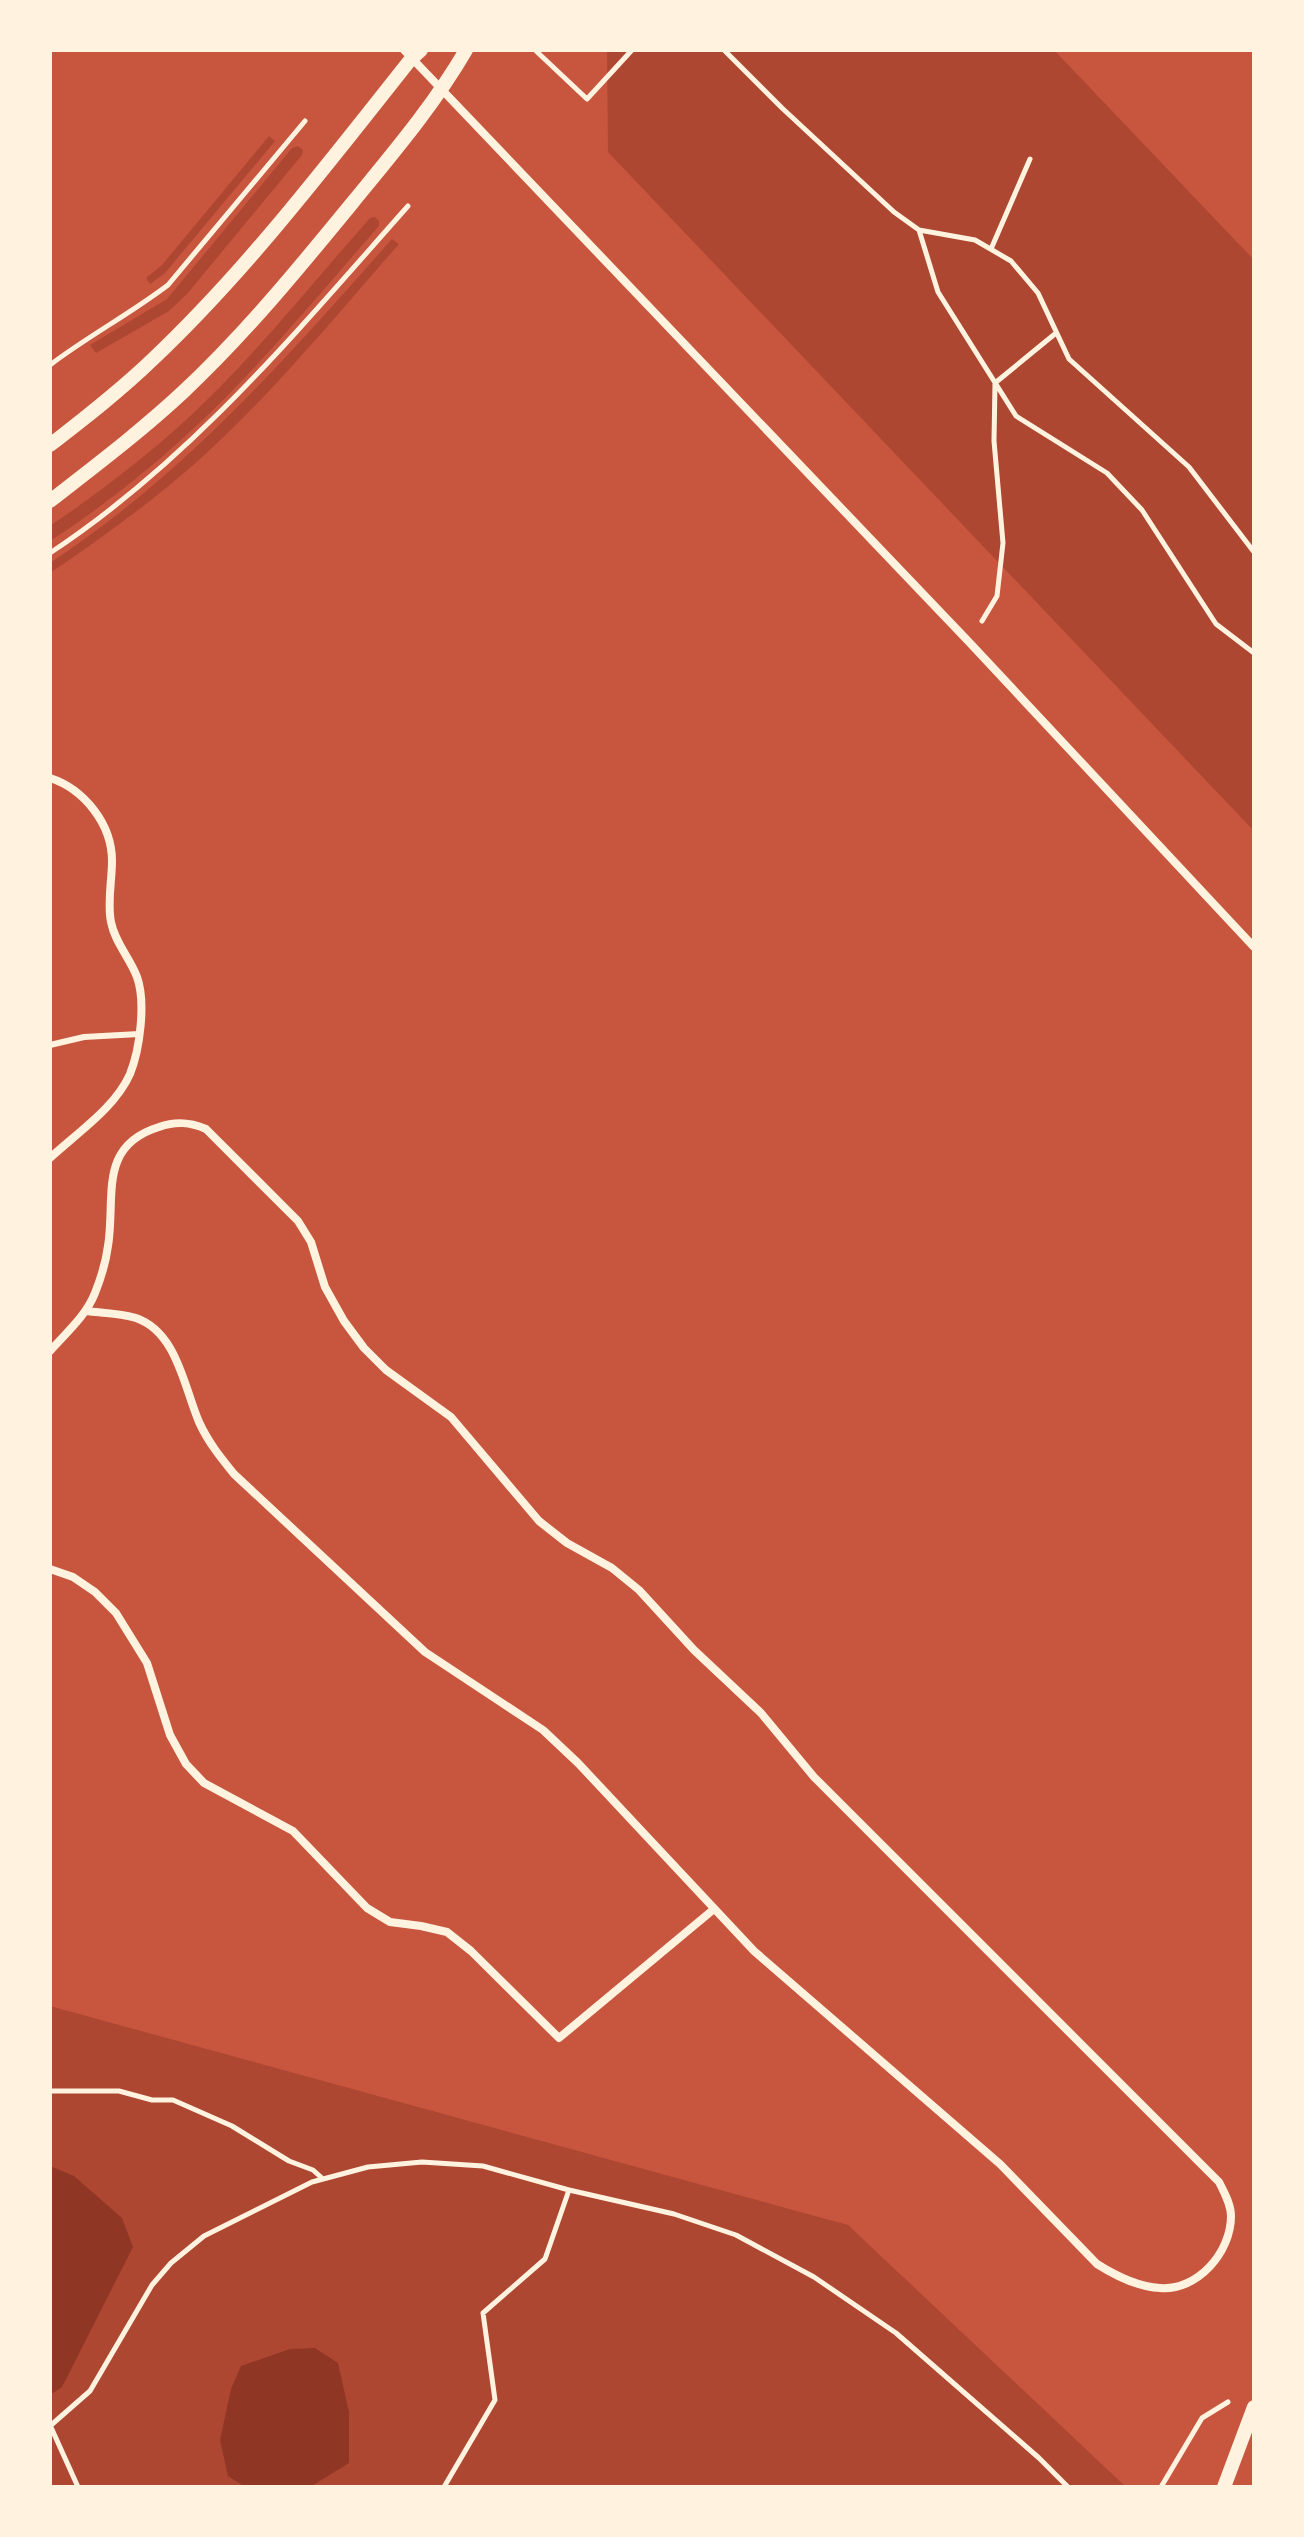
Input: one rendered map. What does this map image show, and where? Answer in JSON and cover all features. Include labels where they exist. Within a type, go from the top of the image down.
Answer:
[{"type":"street","points":[[50,501],[128,441],[244,331],[442,90],[466,50]]},
{"type":"street","points":[[50,445],[152,361],[211,301],[268,237],[412,53],[442,90],[969,642],[1254,947]]},
{"type":"street","points":[[50,778],[82,796],[97,814],[108,835],[112,858],[110,920],[116,939],[137,976],[142,999],[139,1034],[130,1072],[116,1096],[50,1158]]},
{"type":"street","points":[[50,1351],[86,1311],[102,1272],[109,1245],[111,1178],[123,1152],[147,1131],[167,1124],[191,1122],[206,1129],[298,1221],[311,1242],[325,1287],[364,1348],[386,1370],[451,1417],[539,1521],[567,1543],[612,1568],[639,1590],[694,1650],[761,1713],[814,1777],[1219,2182],[1231,2216],[1228,2235],[1218,2256],[1201,2276],[1186,2285],[1162,2289],[1116,2276],[1097,2264],[1000,2164],[754,1951],[578,1763],[543,1730],[425,1652],[234,1474],[214,1449],[200,1424],[174,1357],[156,1330],[136,1318],[86,1311]]},
{"type":"street","points":[[50,1569],[73,1577],[95,1592],[116,1613],[147,1663],[170,1735],[186,1764],[204,1783],[293,1831],[367,1908],[390,1922],[447,1932],[471,1951],[559,2038],[714,1909]]},
{"type":"street","points":[[1224,2487],[1253,2409]]},
{"type":"lane","points":[[50,1045],[84,1037],[139,1034]]},
{"type":"path","points":[[535,50],[587,99],[632,50]]},
{"type":"path","points":[[724,50],[894,212],[919,230],[975,240],[1011,261],[1038,293],[1069,359],[1189,467],[1254,552]]},
{"type":"path","points":[[50,365],[168,285],[305,121]]},
{"type":"path","points":[[991,249],[1030,159]]},
{"type":"path","points":[[50,553],[133,492],[190,444],[243,391],[408,206]]},
{"type":"path","points":[[919,230],[938,292],[1016,416],[1107,473],[1142,510],[1216,624],[1254,653]]},
{"type":"path","points":[[969,642],[997,596],[1003,543],[994,441],[995,383],[1056,333]]},
{"type":"path","points":[[50,2091],[119,2091],[152,2100],[173,2100],[232,2126],[324,2179]]},
{"type":"path","points":[[78,2487],[50,2426],[90,2391],[152,2285],[171,2263],[204,2236],[312,2182],[368,2167],[422,2162],[483,2166],[674,2214],[723,2231],[814,2277],[896,2333],[1068,2487]]},
{"type":"path","points":[[444,2487],[495,2400],[483,2313],[545,2259],[569,2190]]},
{"type":"path","points":[[1161,2487],[1202,2418],[1227,2402],[1253,2409]]},
{"type":"shaded area","points":[[607,50],[1054,50],[1254,260],[1254,831],[608,152]]},
{"type":"shaded area","points":[[269,136],[275,141],[165,273],[150,284],[146,278],[162,265]]},
{"type":"shaded area","points":[[298,146],[303,150],[302,155],[187,294],[169,311],[96,353],[90,345],[167,299],[292,148]]},
{"type":"shaded area","points":[[375,217],[379,226],[219,404],[143,473],[50,541],[50,526],[136,462],[210,397],[370,218]]},
{"type":"shaded area","points":[[392,239],[399,244],[227,434],[146,504],[50,573],[50,563],[146,491],[232,413]]},
{"type":"shaded area","points":[[50,2006],[848,2225],[1126,2487],[50,2487]]},
{"type":"shaded area","points":[[50,2166],[74,2176],[122,2218],[133,2247],[62,2387],[50,2395]]},
{"type":"shaded area","points":[[315,2348],[338,2363],[349,2412],[349,2463],[310,2487],[245,2487],[228,2476],[220,2440],[231,2389],[241,2366],[290,2349]]}]
